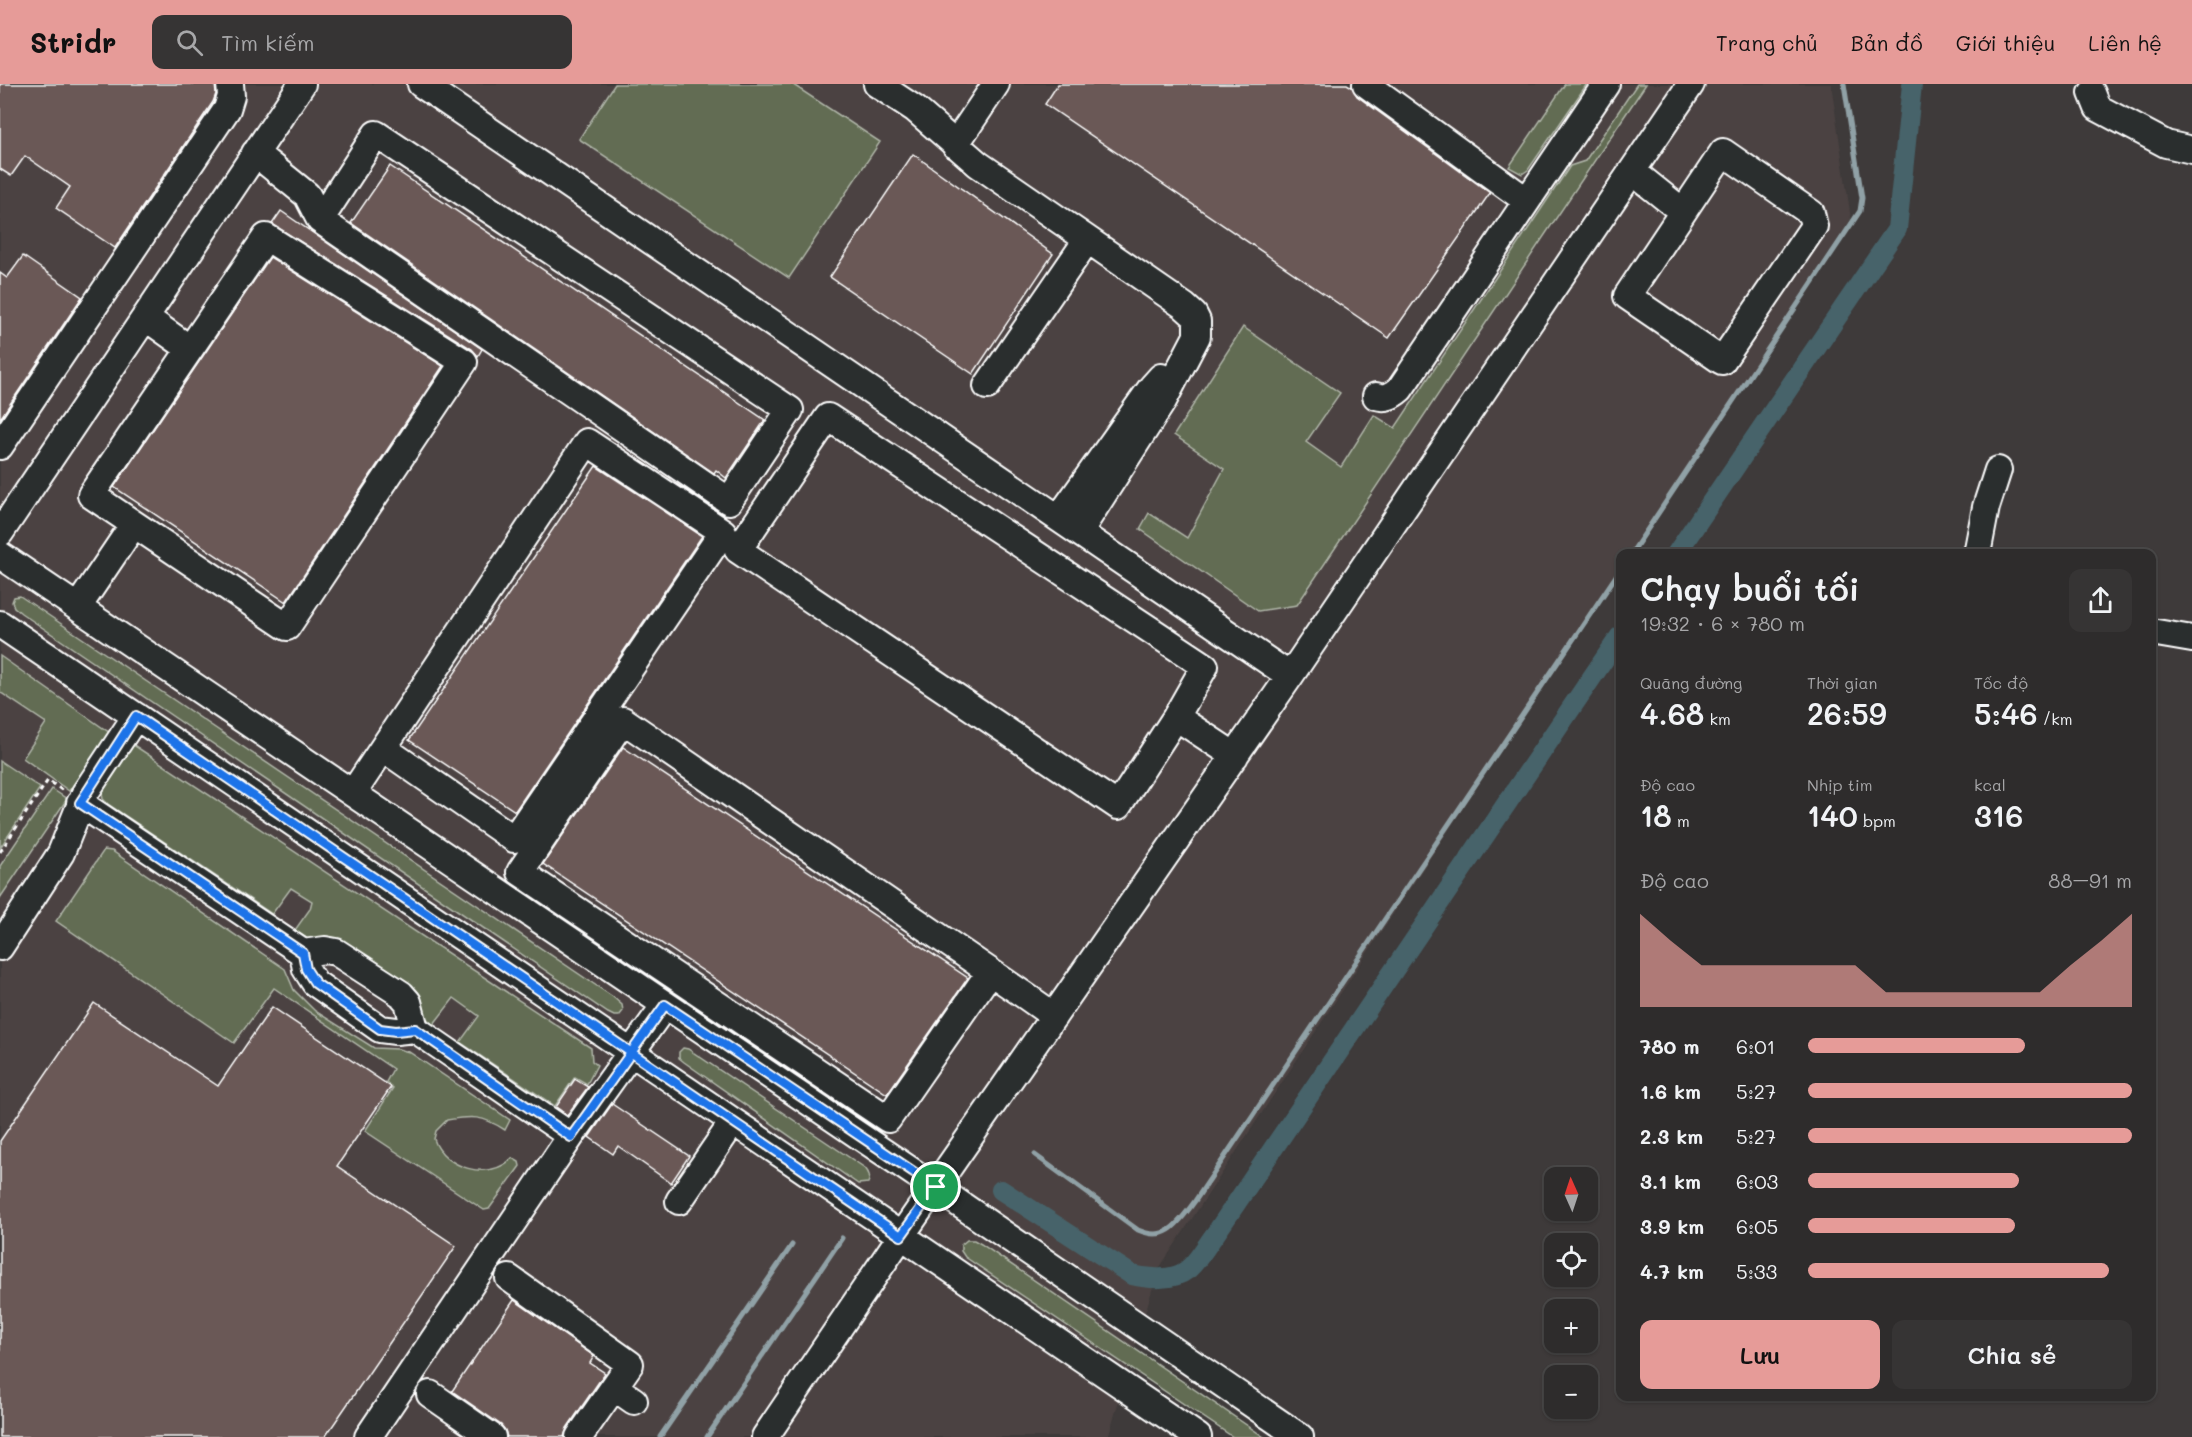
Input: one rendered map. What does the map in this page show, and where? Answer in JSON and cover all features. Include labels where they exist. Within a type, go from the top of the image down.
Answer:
[{"type":"street","points":[[0,446],[227,109],[231,96],[230,84]]},
{"type":"street","points":[[0,532],[302,84]]},
{"type":"street","points":[[421,84],[1290,676]]},
{"type":"street","points":[[878,84],[915,109],[978,164],[1194,315],[1198,328],[1194,341],[1163,401],[1069,525]]},
{"type":"street","points":[[955,145],[996,84]]},
{"type":"street","points":[[1366,84],[1527,201]]},
{"type":"street","points":[[1376,396],[1383,398],[1394,395],[1400,389],[1606,84]]},
{"type":"street","points":[[765,1437],[901,1236],[1290,676],[1691,84]]},
{"type":"street","points":[[2092,93],[2098,108],[2166,144],[2192,150]]},
{"type":"street","points":[[255,153],[307,195],[320,220],[729,501],[790,410],[376,134],[320,220]]},
{"type":"street","points":[[1723,152],[1811,213],[1814,226],[1722,361],[1626,296],[1683,211],[1723,152]]},
{"type":"street","points":[[1632,171],[1683,211]]},
{"type":"street","points":[[266,237],[464,362],[287,627],[134,524],[91,495],[266,237]]},
{"type":"street","points":[[987,386],[1088,240]]},
{"type":"street","points":[[145,317],[190,350]]},
{"type":"street","points":[[828,417],[1205,666],[1176,717],[1118,806],[738,550],[828,417]]},
{"type":"street","points":[[353,794],[383,748],[587,442],[723,532],[514,839],[383,748]]},
{"type":"street","points":[[1978,549],[1986,507],[1998,470]]},
{"type":"street","points":[[78,607],[134,524]]},
{"type":"street","points":[[0,555],[936,1187],[1300,1437]]},
{"type":"street","points":[[0,624],[1198,1437]]},
{"type":"street","points":[[2156,633],[2192,639]]},
{"type":"street","points":[[0,947],[61,853],[74,799],[136,716]]},
{"type":"street","points":[[1176,717],[1235,756]]},
{"type":"street","points":[[990,972],[888,1119],[520,872],[623,720],[990,972],[1054,1016]]},
{"type":"street","points":[[74,799],[303,953],[325,950],[336,952],[401,994],[408,1002],[415,1029]]},
{"type":"street","points":[[303,953],[306,969],[315,983],[380,1029],[396,1031],[415,1029],[571,1137]]},
{"type":"street","points":[[368,1437],[571,1137],[665,1005]]},
{"type":"street","points":[[679,1201],[733,1122]]},
{"type":"street","points":[[509,1278],[630,1364],[624,1394],[579,1437]]},
{"type":"street","points":[[430,1394],[492,1437]]},
{"type":"path","points":[[0,852],[48,780],[74,799]]},
{"type":"shaded area","points":[[0,84],[1831,84],[1851,219],[1634,549],[1616,549],[1616,576],[1158,1270],[1108,1437],[0,1437]]},
{"type":"green space","points":[[615,84],[792,84],[880,142],[789,278],[579,139]]},
{"type":"green space","points":[[1565,84],[1587,84],[1528,170],[1522,174],[1509,167]]},
{"type":"green space","points":[[1637,84],[1646,84],[1297,605],[1258,611],[1140,529],[1149,513],[1187,538],[1224,469],[1174,435],[1243,327],[1340,393],[1306,442],[1341,467],[1374,415],[1395,428],[1570,166],[1585,161]]},
{"type":"green space","points":[[20,596],[613,997],[622,1005],[623,1011],[619,1016],[608,1013],[21,613],[12,602],[14,597]]},
{"type":"green space","points":[[0,656],[110,733],[69,791],[23,758],[46,723],[0,692]]},
{"type":"green space","points":[[132,744],[591,1048],[592,1061],[597,1065],[587,1084],[575,1077],[555,1106],[460,1042],[479,1016],[454,998],[433,1025],[336,941],[308,939],[295,930],[310,909],[312,901],[291,888],[272,914],[108,804],[103,799],[101,789]]},
{"type":"green space","points":[[0,761],[40,788],[0,848]]},
{"type":"green space","points":[[52,789],[67,799],[0,898],[0,866]]},
{"type":"green space","points":[[104,850],[112,851],[285,969],[294,990],[315,1011],[374,1048],[409,1052],[510,1120],[505,1130],[483,1119],[447,1120],[436,1131],[434,1139],[447,1158],[468,1168],[492,1169],[512,1158],[519,1162],[520,1166],[489,1209],[484,1210],[365,1131],[393,1088],[386,1082],[393,1069],[274,988],[234,1043],[56,921]]},
{"type":"green space","points":[[683,1048],[688,1049],[865,1168],[869,1175],[868,1183],[858,1184],[684,1062],[679,1058],[679,1052]]},
{"type":"green space","points":[[967,1240],[974,1240],[981,1244],[1264,1437],[1233,1437],[965,1257],[961,1251],[961,1245]]},
{"type":"building","points":[[0,84],[215,84],[216,94],[213,102],[115,248],[56,208],[70,187],[25,156],[11,176],[0,169]]},
{"type":"building","points":[[1058,84],[1347,84],[1352,87],[1357,96],[1490,193],[1389,338],[1045,104]]},
{"type":"building","points":[[913,154],[1053,254],[973,374],[830,277]]},
{"type":"building","points":[[390,166],[765,420],[726,478],[716,470],[714,473],[351,223]]},
{"type":"building","points":[[281,211],[482,349],[478,356],[472,349],[272,224]]},
{"type":"building","points":[[23,256],[82,297],[0,419],[0,273],[7,278]]},
{"type":"building","points":[[270,257],[443,366],[286,602],[114,487]]},
{"type":"building","points":[[596,466],[702,536],[515,811],[409,740]]},
{"type":"building","points":[[623,747],[968,978],[887,1094],[543,864]]},
{"type":"building","points":[[94,1003],[218,1086],[272,1007],[391,1087],[337,1166],[456,1246],[325,1437],[0,1437],[0,1141]]},
{"type":"building","points":[[575,1079],[588,1087],[567,1115],[556,1107]]},
{"type":"building","points":[[612,1104],[689,1156],[671,1183],[618,1146],[613,1154],[589,1137]]},
{"type":"building","points":[[514,1300],[594,1356],[590,1363],[605,1373],[567,1428],[564,1437],[507,1437],[501,1425],[452,1391]]},
{"type":"waterway","points":[[1634,549],[1860,211],[1862,198],[1844,84]]},
{"type":"waterway","points":[[1679,549],[1897,229],[1912,84]]},
{"type":"waterway","points":[[1035,1155],[1138,1230],[1157,1234],[1165,1232],[1178,1223],[1616,576]]},
{"type":"waterway","points":[[1001,1190],[1132,1275],[1153,1278],[1168,1277],[1181,1274],[1191,1267],[1616,642]]},
{"type":"waterway","points":[[707,1437],[842,1238]]},
{"type":"waterway","points":[[660,1437],[792,1245]]},
{"type":"route","points":[[936,1187],[665,1005],[630,1052],[571,1137],[415,1029],[396,1031],[380,1029],[319,987],[311,979],[306,969],[303,953],[80,803],[136,716],[630,1052],[901,1236],[936,1187]]}]
